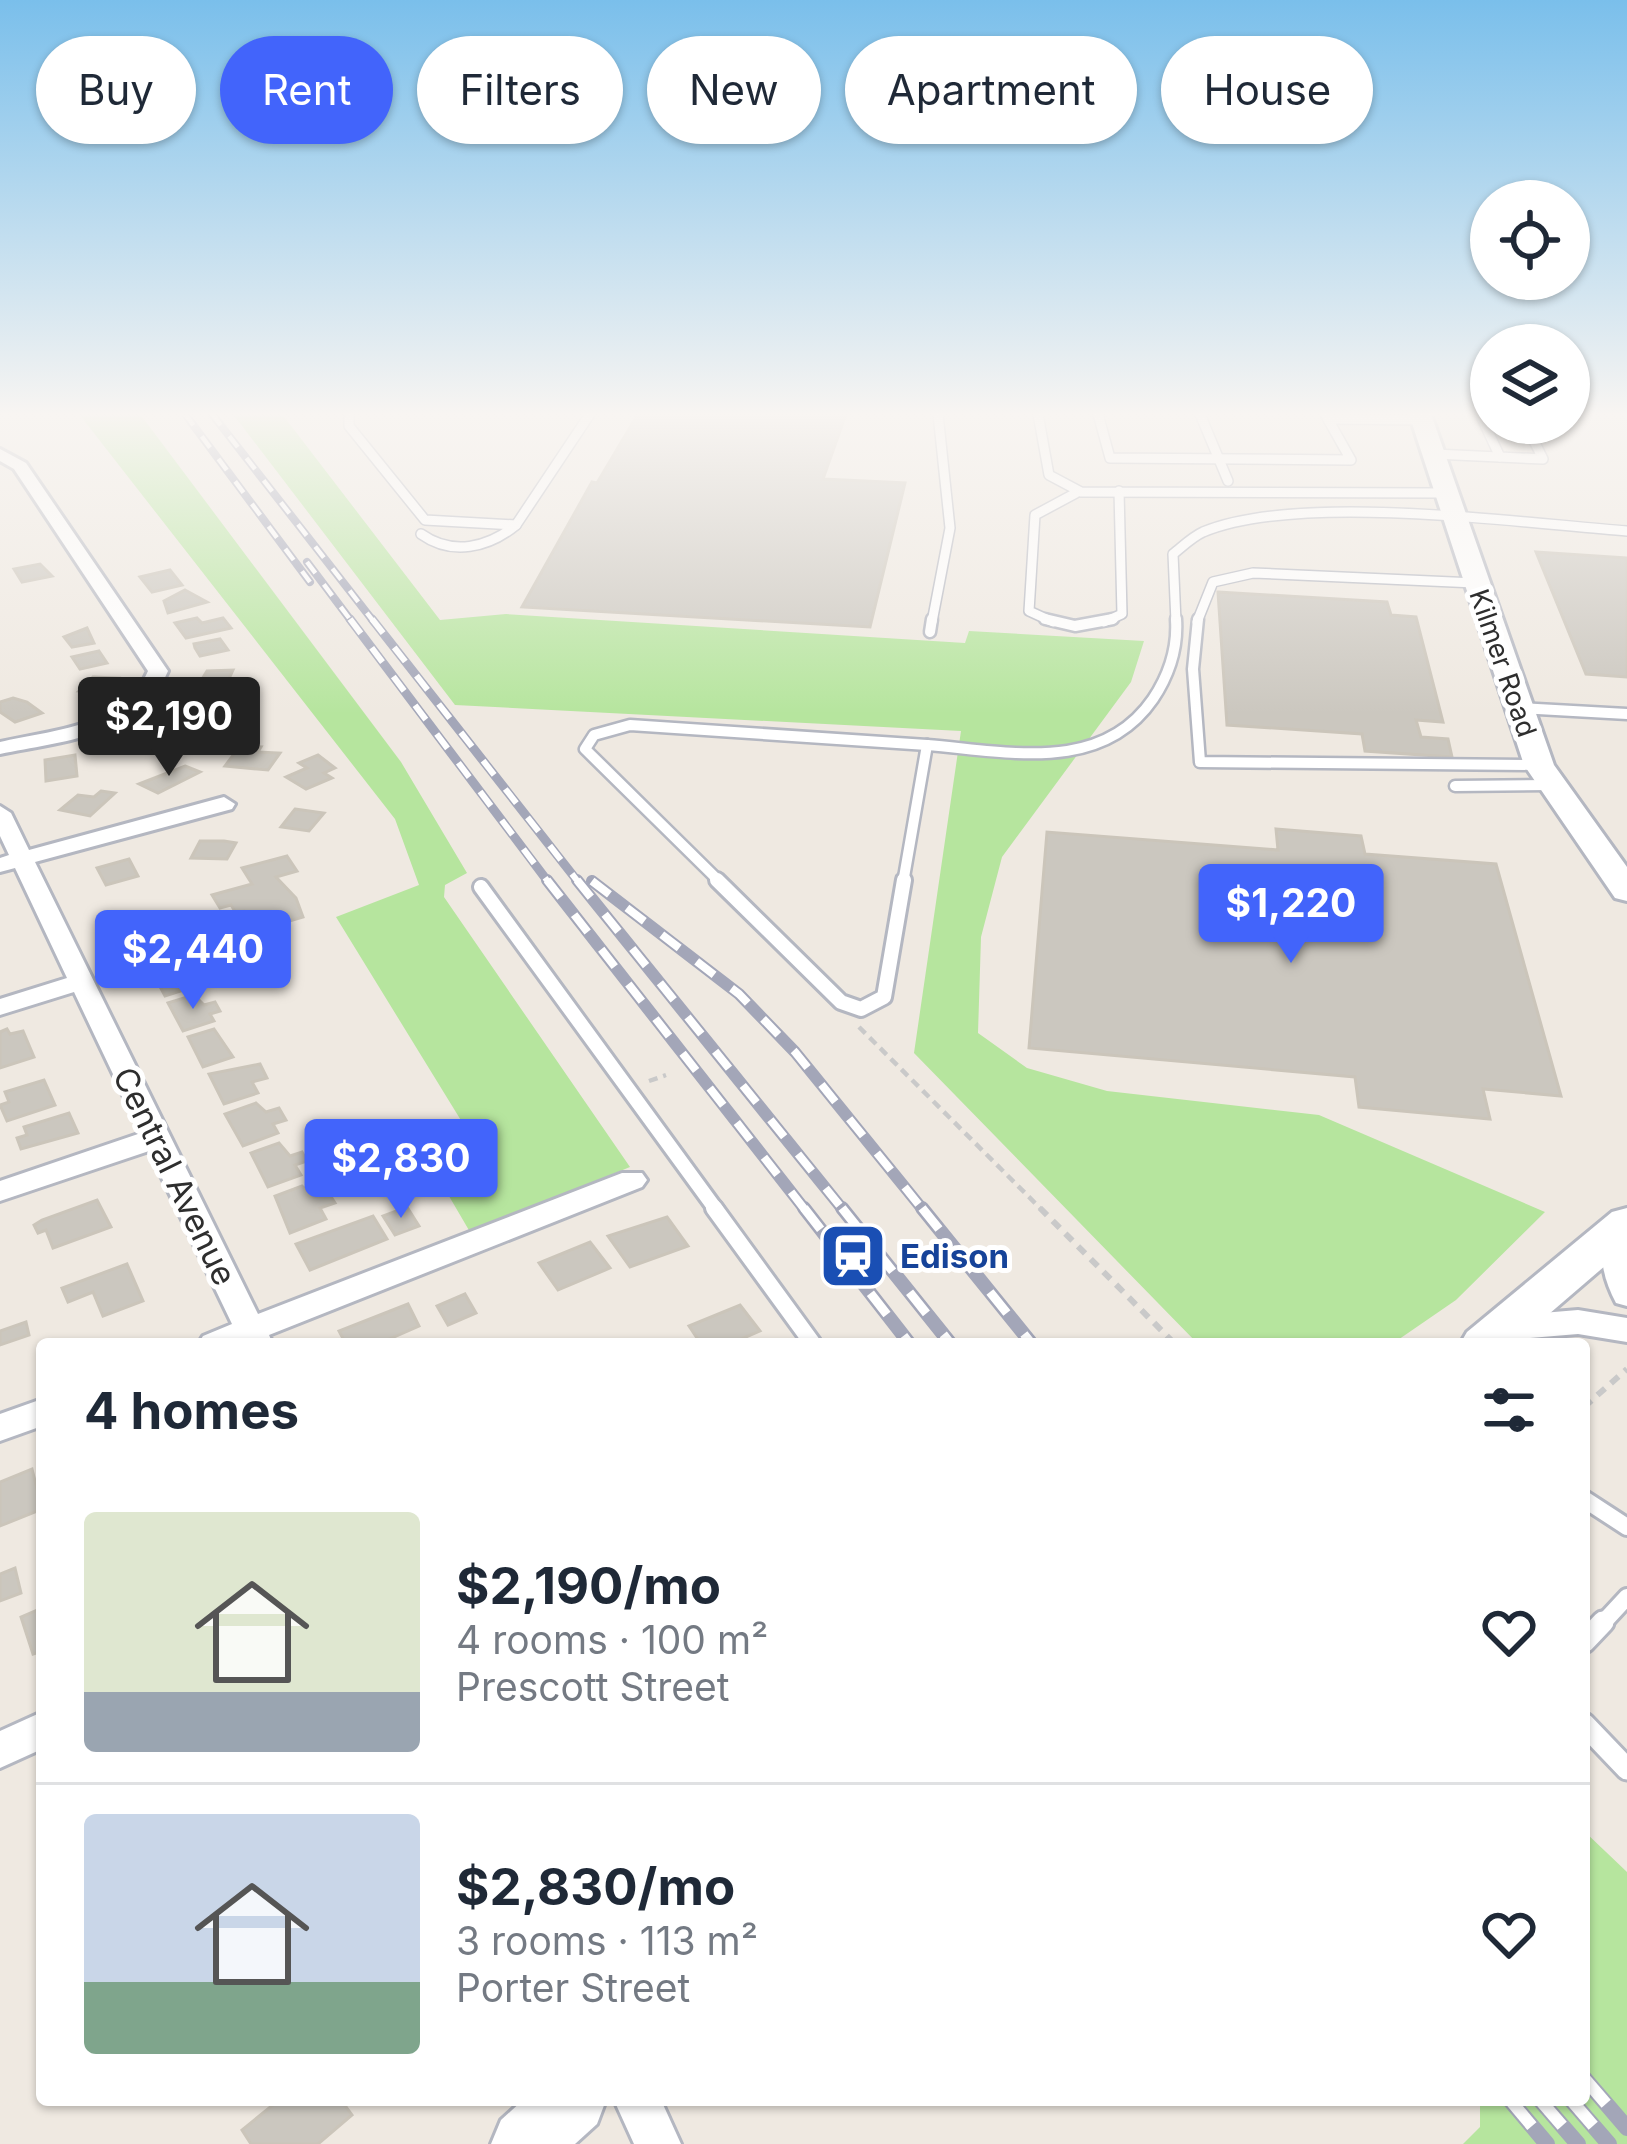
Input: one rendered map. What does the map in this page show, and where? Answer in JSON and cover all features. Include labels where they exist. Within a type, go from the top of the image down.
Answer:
[{"type":"street","points":[[0,748],[106,721],[144,698],[158,671],[52,514]]},
{"type":"street","name":"Kilmer Road","points":[[1453,514],[1545,775],[1627,891]]},
{"type":"street","points":[[11,862],[224,804]]},
{"type":"street","name":"Central Avenue","points":[[0,813],[11,862],[83,981],[154,1138],[254,1337]]},
{"type":"street","points":[[0,1007],[83,981]]},
{"type":"street","points":[[0,1191],[154,1138]]},
{"type":"street","points":[[254,1337],[632,1180]]},
{"type":"street","points":[[1623,1225],[1616,1258],[1627,1295]]},
{"type":"street","points":[[1495,1336],[1623,1225]]},
{"type":"street","points":[[1495,1336],[1578,1322],[1627,1330]]},
{"type":"street","points":[[0,1428],[36,1414]]},
{"type":"street","points":[[0,1750],[36,1733]]},
{"type":"street","points":[[525,2144],[566,2106]]},
{"type":"street","points":[[640,2106],[658,2144]]},
{"type":"lane","points":[[420,514],[425,520],[516,525]]},
{"type":"lane","points":[[421,534],[443,545],[475,546],[502,538],[523,514]]},
{"type":"lane","points":[[930,632],[950,528],[949,514]]},
{"type":"lane","points":[[1036,514],[1029,611],[1065,625],[1101,624],[1122,614],[1120,514]]},
{"type":"lane","points":[[927,745],[884,998],[861,1010],[841,1002],[584,749],[594,735],[631,725],[1073,754],[1100,748],[1120,736],[1151,699],[1172,657],[1171,564],[1178,547],[1200,530],[1230,520],[1277,514]]},
{"type":"lane","points":[[1503,514],[1627,531]]},
{"type":"lane","points":[[1475,583],[1253,573],[1213,582],[1201,604],[1192,676],[1200,762],[1545,775]]},
{"type":"lane","points":[[1519,708],[1627,713]]},
{"type":"lane","points":[[1455,786],[1545,775]]},
{"type":"lane","points":[[481,887],[809,1338]]},
{"type":"lane","points":[[1590,1503],[1627,1527]]},
{"type":"lane","points":[[1590,1636],[1627,1597]]},
{"type":"lane","points":[[1590,1730],[1627,1769]]},
{"type":"path","points":[[861,1010],[859,1027],[886,1060],[1168,1338]]},
{"type":"path","points":[[647,1082],[666,1075]]},
{"type":"path","points":[[1590,1402],[1627,1369]]},
{"type":"green space","points":[[157,514],[215,514],[401,762],[467,873],[445,885],[444,897],[630,1167],[470,1232],[415,1138],[462,1122],[336,917],[419,885],[395,819]]},
{"type":"green space","points":[[309,514],[359,514],[440,620],[506,614],[965,643],[969,631],[1144,641],[1131,682],[1002,857],[981,937],[978,1033],[1027,1068],[1107,1091],[1319,1115],[1545,1212],[1456,1300],[1401,1338],[1192,1338],[914,1053],[961,731],[455,705]]},
{"type":"green space","points":[[1590,1837],[1627,1872],[1627,2144],[1463,2144],[1480,2127],[1480,2106],[1590,2106]]},
{"type":"building","points":[[574,514],[897,514],[870,627],[522,607]]},
{"type":"building","points":[[1536,552],[1627,558],[1627,677],[1586,674]]},
{"type":"building","points":[[40,564],[52,576],[22,582],[14,569]]},
{"type":"building","points":[[170,570],[182,585],[152,592],[140,577]]},
{"type":"building","points":[[185,590],[207,602],[168,613],[164,601]]},
{"type":"building","points":[[1218,592],[1387,602],[1391,615],[1416,617],[1443,722],[1416,720],[1421,737],[1448,739],[1452,757],[1365,751],[1362,734],[1227,725]]},
{"type":"building","points":[[197,618],[202,623],[223,618],[231,628],[186,638],[175,623]]},
{"type":"building","points":[[87,628],[94,643],[72,647],[64,637]]},
{"type":"building","points":[[220,639],[228,650],[200,656],[195,648],[194,644]]},
{"type":"building","points":[[99,651],[107,663],[80,669],[72,657]]},
{"type":"building","points":[[233,670],[228,681],[233,684],[195,691],[207,671]]},
{"type":"building","points":[[93,677],[118,678],[104,693],[79,691]]},
{"type":"building","points":[[13,698],[42,713],[15,722],[0,712],[0,702]]},
{"type":"building","points":[[189,701],[212,706],[192,720],[169,715]]},
{"type":"building","points":[[150,727],[165,736],[135,748],[120,738]]},
{"type":"building","points":[[240,746],[280,753],[268,770],[225,766]]},
{"type":"building","points":[[75,755],[77,776],[46,781],[45,760]]},
{"type":"building","points":[[318,755],[335,768],[324,773],[332,778],[306,789],[286,777],[307,768],[299,763]]},
{"type":"building","points":[[185,766],[200,772],[158,793],[139,784]]},
{"type":"building","points":[[101,791],[115,793],[90,816],[60,810],[78,795],[94,797]]},
{"type":"building","points":[[295,809],[324,813],[309,831],[281,827]]},
{"type":"building","points":[[1276,829],[1361,836],[1365,854],[1496,864],[1561,1096],[1483,1089],[1490,1119],[1359,1107],[1355,1077],[1029,1048],[1047,832],[1278,850]]},
{"type":"building","points":[[200,841],[236,843],[227,859],[191,858]]},
{"type":"building","points":[[287,856],[297,871],[276,877],[296,898],[303,917],[259,930],[248,926],[244,911],[236,913],[231,905],[220,908],[212,895],[252,884],[242,868]]},
{"type":"building","points":[[129,859],[138,876],[106,885],[97,868]]},
{"type":"building","points":[[179,962],[184,971],[197,967],[201,974],[189,978],[193,987],[165,996],[151,970]]},
{"type":"building","points":[[194,995],[204,1005],[215,1002],[220,1011],[210,1014],[214,1021],[183,1031],[168,1003]]},
{"type":"building","points":[[7,1029],[10,1034],[23,1031],[34,1057],[0,1068],[0,1032]]},
{"type":"building","points":[[214,1029],[233,1057],[203,1067],[188,1037]]},
{"type":"building","points":[[260,1064],[267,1078],[252,1082],[258,1093],[224,1104],[209,1074]]},
{"type":"building","points":[[44,1080],[55,1105],[7,1121],[0,1105],[9,1102],[5,1092]]},
{"type":"building","points":[[256,1103],[266,1112],[279,1108],[286,1120],[273,1124],[278,1133],[243,1146],[225,1114]]},
{"type":"building","points":[[69,1113],[78,1133],[21,1149],[17,1138],[27,1135],[24,1127]]},
{"type":"building","points":[[279,1143],[290,1156],[302,1152],[307,1161],[295,1165],[301,1175],[268,1187],[251,1153]]},
{"type":"building","points":[[302,1186],[314,1197],[328,1192],[335,1203],[320,1208],[326,1219],[290,1233],[275,1196]]},
{"type":"building","points":[[97,1200],[111,1227],[53,1248],[46,1230],[38,1233],[34,1225],[42,1220]]},
{"type":"building","points":[[407,1207],[419,1226],[395,1235],[383,1216]]},
{"type":"building","points":[[373,1216],[387,1239],[310,1270],[296,1244]]},
{"type":"building","points":[[667,1217],[688,1246],[630,1267],[608,1236]]},
{"type":"building","points":[[590,1242],[610,1268],[558,1290],[539,1263]]},
{"type":"building","points":[[127,1264],[143,1301],[103,1316],[93,1292],[68,1302],[62,1288]]},
{"type":"building","points":[[465,1294],[476,1313],[448,1325],[437,1306]]},
{"type":"building","points":[[408,1304],[419,1326],[392,1338],[343,1338],[339,1331]]},
{"type":"building","points":[[740,1305],[760,1331],[744,1338],[697,1338],[689,1326]]},
{"type":"building","points":[[26,1322],[29,1335],[0,1345],[0,1331]]},
{"type":"building","points":[[32,1469],[36,1511],[0,1526],[0,1482]]},
{"type":"building","points":[[15,1568],[21,1593],[0,1601],[0,1574]]},
{"type":"building","points":[[36,1611],[36,1653],[33,1654],[21,1617]]},
{"type":"building","points":[[272,2106],[345,2106],[352,2115],[318,2144],[251,2144],[242,2130]]},
{"type":"railway","points":[[259,514],[310,582]]},
{"type":"railway","points":[[290,514],[374,622]]},
{"type":"railway","points":[[307,562],[352,622]]},
{"type":"railway","points":[[350,619],[549,883]]},
{"type":"railway","points":[[372,619],[579,883]]},
{"type":"railway","points":[[547,880],[806,1211]]},
{"type":"railway","points":[[577,880],[844,1211]]},
{"type":"railway","points":[[592,881],[739,994],[795,1052],[924,1211]]},
{"type":"railway","points":[[804,1208],[905,1338]]},
{"type":"railway","points":[[842,1208],[946,1338]]},
{"type":"railway","points":[[922,1208],[1027,1338]]},
{"type":"railway","points":[[1590,2085],[1627,2128]]},
{"type":"railway","points":[[1515,2106],[1547,2144]]},
{"type":"railway","points":[[1545,2106],[1578,2144]]},
{"type":"railway","points":[[1576,2106],[1609,2144]]},
{"type":"place","name":"Edison","points":[[853,1256]]}]
